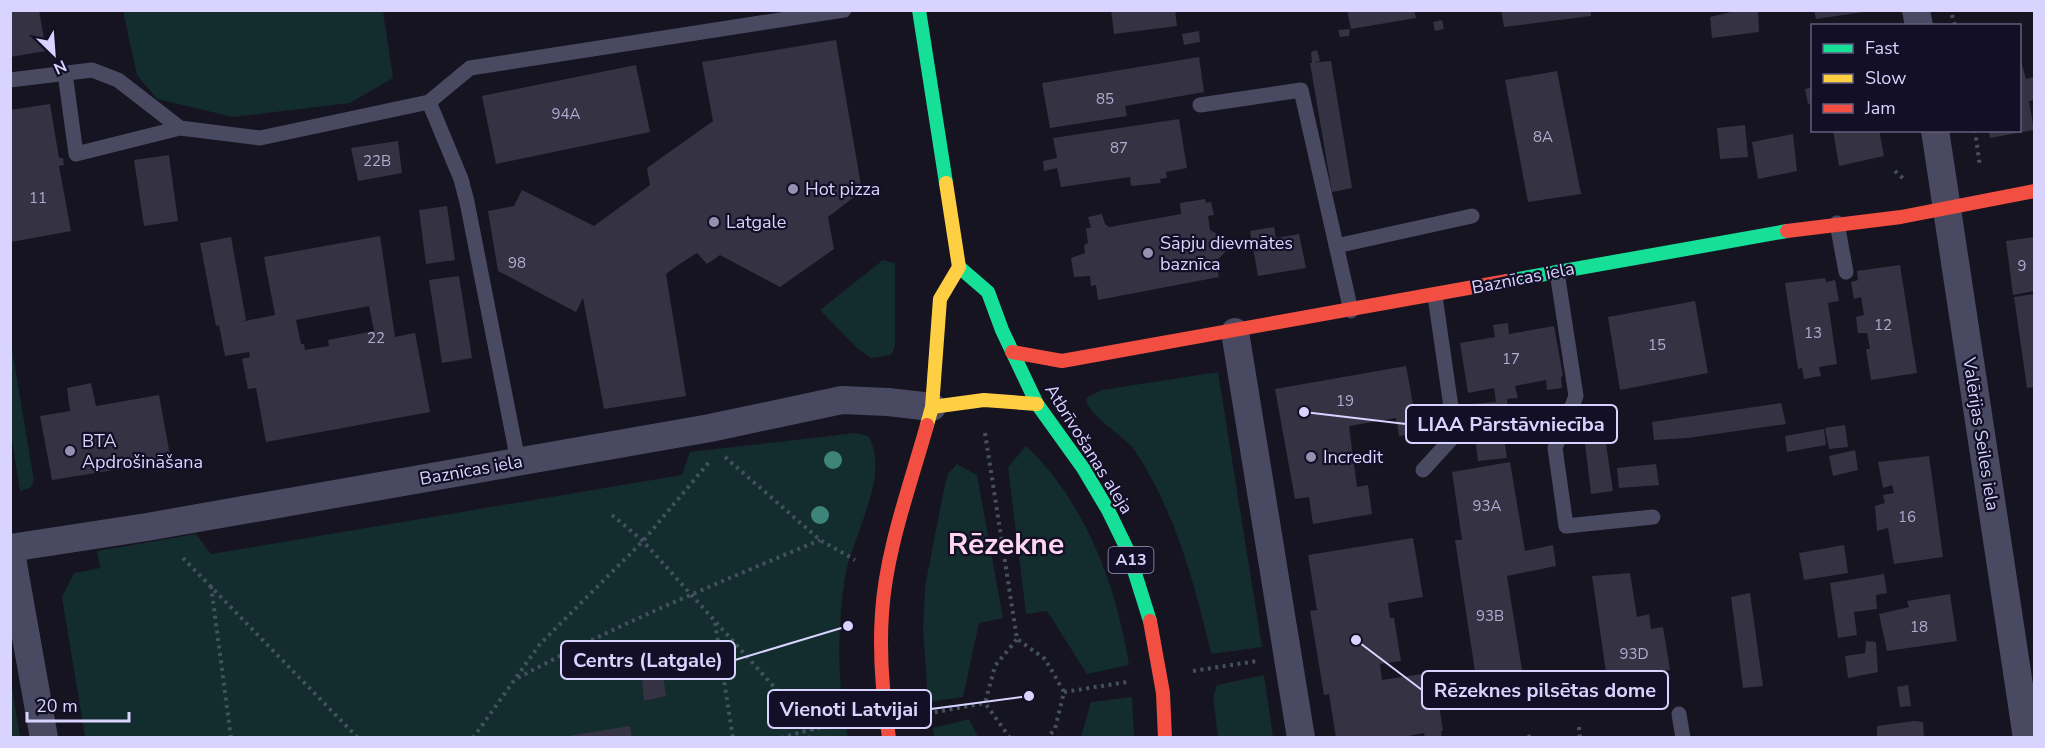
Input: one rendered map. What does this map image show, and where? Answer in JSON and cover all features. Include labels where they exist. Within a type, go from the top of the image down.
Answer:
[{"type":"main road","points":[[889,738],[885,709],[882,614],[889,565],[932,407],[940,299],[959,267],[919,10]]},
{"type":"main road","name":"Baznīcas iela","points":[[1012,352],[1062,361],[1235,332],[1836,223],[1901,217],[1947,209],[2034,191]]},
{"type":"main road","name":"Atbrīvošanas aleja","points":[[959,267],[988,292],[1012,352],[1037,404],[1083,468],[1128,551],[1154,632],[1163,693],[1165,738]]},
{"type":"main road","points":[[932,407],[993,398],[1037,404]]},
{"type":"street","name":"Valērijas Seiles iela","points":[[1935,132],[2028,702],[2027,738]]},
{"type":"street","points":[[1235,332],[1300,738]]},
{"type":"street","name":"Baznīcas iela","points":[[11,547],[181,521],[518,462],[710,428],[842,400],[932,407]]},
{"type":"street","points":[[11,547],[44,738]]},
{"type":"lane","points":[[65,74],[76,154],[180,128],[260,138],[429,102],[470,68],[843,10]]},
{"type":"lane","points":[[10,80],[92,70],[118,80],[180,128]]},
{"type":"lane","points":[[1200,105],[1301,90],[1352,311]]},
{"type":"lane","points":[[429,102],[461,179],[467,202],[518,462]]},
{"type":"lane","points":[[1336,246],[1472,216]]},
{"type":"lane","points":[[1836,223],[1846,272]]},
{"type":"lane","points":[[1557,272],[1576,396],[1555,448],[1566,526],[1653,517]]},
{"type":"lane","points":[[1423,470],[1455,435],[1435,296]]},
{"type":"lane","points":[[1679,714],[1683,738]]},
{"type":"path","points":[[979,399],[1017,639],[1045,659],[1064,692],[1055,729],[1047,738]]},
{"type":"path","points":[[718,451],[820,540],[861,563]]},
{"type":"path","points":[[473,738],[540,644],[643,541],[711,459]]},
{"type":"path","points":[[612,515],[643,541],[812,729]]},
{"type":"path","points":[[517,678],[562,654],[690,595],[820,540]]},
{"type":"path","points":[[183,558],[357,738]]},
{"type":"path","points":[[211,586],[231,738]]},
{"type":"path","points":[[715,623],[733,738]]},
{"type":"path","points":[[1010,738],[985,703],[995,666],[1017,639]]},
{"type":"path","points":[[1195,670],[1287,656]]},
{"type":"path","points":[[781,738],[812,729],[855,723]]},
{"type":"path","points":[[1579,728],[1580,738]]},
{"type":"path","points":[[810,738],[812,729]]},
{"type":"green space","points":[[123,11],[383,11],[393,78],[350,103],[233,117],[157,99],[137,75]]},
{"type":"green space","points":[[883,260],[895,263],[895,346],[891,355],[871,358],[857,348],[820,310]]},
{"type":"green space","points":[[10,337],[34,481],[30,488],[20,491],[11,434]]},
{"type":"green space","points":[[1218,372],[1262,647],[1211,654],[1182,549],[1162,498],[1135,451],[1092,411],[1086,398],[1102,390]]},
{"type":"green space","points":[[855,433],[868,436],[874,451],[876,468],[868,505],[849,560],[842,597],[840,677],[848,737],[85,737],[62,597],[74,573],[100,568],[97,551],[196,534],[211,554],[682,475],[690,452]]},
{"type":"green space","points":[[1026,446],[1065,492],[1095,547],[1116,606],[1129,665],[1087,674],[1047,611],[1026,614],[1008,467]]},
{"type":"green space","points":[[957,464],[977,475],[1003,618],[979,623],[963,697],[928,702],[923,628],[925,587],[944,489],[948,474]]},
{"type":"green space","points":[[1264,675],[1273,737],[1218,737],[1213,696],[1217,685]]},
{"type":"green space","points":[[11,681],[20,737],[11,737]]},
{"type":"green space","points":[[1132,697],[1134,737],[1081,737],[1091,702]]},
{"type":"green space","points":[[969,719],[978,737],[934,737],[933,728]]},
{"type":"building","points":[[10,10],[39,10],[46,51],[10,57]]},
{"type":"building","points":[[1111,10],[1175,10],[1177,26],[1114,34]]},
{"type":"building","points":[[1347,10],[1414,10],[1416,18],[1351,29]]},
{"type":"building","points":[[1501,10],[1591,10],[1591,16],[1504,27]]},
{"type":"building","points":[[1740,10],[1758,10],[1759,32],[1712,38],[1710,17]]},
{"type":"building","points":[[1814,10],[1864,10],[1864,12],[1816,19]]},
{"type":"building","points":[[1442,20],[1444,29],[1435,31],[1433,22]]},
{"type":"building","points":[[1350,29],[1349,36],[1340,37],[1338,30]]},
{"type":"building","points":[[1199,31],[1200,42],[1184,45],[1182,34]]},
{"type":"building","name":"Latgale","points":[[836,40],[862,191],[828,217],[834,249],[780,287],[720,255],[707,264],[697,253],[678,265],[666,274],[686,396],[604,409],[583,298],[576,312],[498,271],[488,211],[514,206],[522,190],[594,226],[650,185],[647,168],[713,121],[702,62]]},
{"type":"building","points":[[1317,50],[1320,61],[1312,63],[1311,52]]},
{"type":"building","points":[[1199,57],[1204,92],[1125,106],[1127,116],[1050,128],[1042,83]]},
{"type":"building","points":[[1331,61],[1352,188],[1332,192],[1310,63]]},
{"type":"building","points":[[2021,61],[2026,79],[2034,77],[2034,100],[2029,101],[2034,130],[1990,138],[1989,132],[2021,132]]},
{"type":"building","points":[[636,65],[650,132],[496,164],[482,96]]},
{"type":"building","points":[[1557,71],[1581,194],[1528,202],[1505,80]]},
{"type":"building","points":[[1811,87],[1811,103],[1808,104],[1805,89]]},
{"type":"building","points":[[50,104],[59,158],[63,158],[64,165],[59,166],[71,231],[11,242],[10,110]]},
{"type":"building","points":[[1179,119],[1187,168],[1166,172],[1167,178],[1160,179],[1161,183],[1131,186],[1130,177],[1061,187],[1057,168],[1044,171],[1043,161],[1057,158],[1053,138]]},
{"type":"building","points":[[1745,125],[1748,157],[1720,159],[1717,128]]},
{"type":"building","points":[[1833,132],[1879,132],[1884,156],[1839,166]]},
{"type":"building","points":[[1793,134],[1797,171],[1758,179],[1752,142]]},
{"type":"building","points":[[398,141],[402,173],[358,181],[351,148]]},
{"type":"building","points":[[169,155],[178,221],[144,226],[134,160]]},
{"type":"building","points":[[1205,199],[1206,203],[1211,202],[1214,215],[1208,216],[1210,230],[1221,236],[1225,252],[1216,262],[1219,277],[1098,300],[1096,285],[1091,286],[1090,276],[1074,277],[1071,258],[1085,253],[1084,245],[1088,243],[1086,228],[1091,228],[1088,217],[1102,214],[1105,224],[1109,227],[1181,214],[1180,203]]},
{"type":"building","points":[[447,206],[455,260],[426,264],[419,210]]},
{"type":"building","points":[[1274,227],[1276,238],[1299,234],[1306,268],[1258,276],[1250,231]]},
{"type":"building","points":[[380,236],[395,337],[415,333],[430,412],[266,442],[256,388],[248,389],[242,359],[250,357],[249,352],[225,356],[219,325],[216,326],[200,243],[231,237],[246,320],[240,322],[275,315],[264,257]],"holes":[[[369,306],[374,331],[328,340],[329,346],[305,350],[304,344],[301,344],[296,320]]]},
{"type":"building","points":[[2034,237],[2034,291],[2013,295],[2006,241]]},
{"type":"building","points":[[1900,265],[1917,373],[1871,380],[1866,349],[1870,349],[1867,333],[1858,333],[1856,317],[1864,315],[1861,297],[1854,299],[1851,282],[1858,280],[1857,271]]},
{"type":"building","points":[[459,276],[472,358],[442,363],[429,280]]},
{"type":"building","points":[[1825,278],[1826,282],[1835,280],[1839,301],[1828,303],[1837,364],[1819,367],[1821,376],[1804,379],[1802,368],[1798,369],[1785,283]]},
{"type":"building","points":[[2034,294],[2034,387],[2027,388],[2014,297]]},
{"type":"building","points":[[1695,301],[1708,373],[1620,390],[1608,317]]},
{"type":"building","points":[[1508,323],[1509,334],[1554,326],[1563,376],[1561,377],[1562,388],[1547,390],[1546,380],[1515,386],[1518,398],[1507,399],[1508,410],[1500,411],[1507,458],[1478,461],[1471,404],[1496,402],[1494,388],[1468,393],[1460,343],[1495,337],[1493,325]]},
{"type":"building","points":[[1406,366],[1415,415],[1436,412],[1439,430],[1399,436],[1396,418],[1349,426],[1357,487],[1368,485],[1372,514],[1313,524],[1309,497],[1295,499],[1275,389]]},
{"type":"building","points":[[91,383],[96,406],[159,395],[171,461],[52,480],[40,416],[70,411],[67,388]]},
{"type":"building","points":[[1781,403],[1786,424],[1688,438],[1654,440],[1652,422]]},
{"type":"building","points":[[1845,425],[1848,447],[1829,449],[1825,428]]},
{"type":"building","points":[[1824,429],[1826,445],[1787,452],[1785,436]]},
{"type":"building","points":[[1604,431],[1613,491],[1591,494],[1584,435]]},
{"type":"building","points":[[1855,450],[1858,470],[1833,476],[1829,456]]},
{"type":"building","points":[[1929,456],[1943,557],[1894,564],[1888,528],[1877,531],[1875,506],[1885,503],[1883,495],[1894,493],[1892,485],[1883,488],[1878,462]]},
{"type":"building","points":[[1510,462],[1525,551],[1553,545],[1556,566],[1507,576],[1523,676],[1538,675],[1541,693],[1480,704],[1455,540],[1462,540],[1452,472]]},
{"type":"building","points":[[1656,464],[1659,485],[1619,488],[1617,468]]},
{"type":"building","points":[[1413,538],[1423,597],[1388,603],[1390,618],[1394,618],[1401,661],[1380,664],[1382,680],[1434,672],[1443,731],[1441,731],[1442,738],[1425,738],[1424,733],[1398,738],[1336,738],[1329,694],[1324,695],[1310,611],[1317,610],[1308,555]]},
{"type":"building","points":[[1844,545],[1848,573],[1804,580],[1799,553]]},
{"type":"building","points":[[1630,573],[1637,617],[1649,614],[1651,629],[1663,627],[1670,670],[1607,679],[1592,576]]},
{"type":"building","points":[[1884,574],[1887,593],[1876,595],[1877,609],[1854,612],[1857,635],[1838,638],[1830,583]]},
{"type":"building","points":[[1750,593],[1763,686],[1743,688],[1731,597]]},
{"type":"building","points":[[1950,594],[1957,641],[1887,651],[1879,614],[1909,607],[1907,601]]},
{"type":"building","points":[[1866,641],[1876,642],[1878,672],[1848,678],[1845,656],[1865,653]]},
{"type":"building","points":[[663,675],[666,696],[644,701],[642,680]]},
{"type":"building","points":[[1908,685],[1911,706],[1900,707],[1897,687]]},
{"type":"building","points":[[1923,722],[1924,738],[1877,738],[1877,726]]},
{"type":"building","points":[[630,726],[632,738],[568,738],[568,736]]},
{"type":"traffic: fast","points":[[919,10],[946,183]]},
{"type":"traffic: fast","points":[[1507,281],[1787,231]]},
{"type":"traffic: fast","points":[[959,267],[988,292],[1002,330],[1037,404],[1083,468],[1108,510],[1128,551],[1150,621]]},
{"type":"traffic: slow","points":[[927,425],[932,407],[940,299],[959,267],[946,183]]},
{"type":"traffic: slow","points":[[932,407],[984,400],[1037,404]]},
{"type":"traffic: jam","points":[[1787,231],[1901,217],[2034,191]]},
{"type":"traffic: jam","points":[[1012,352],[1062,361],[1507,281]]},
{"type":"traffic: jam","points":[[889,738],[881,660],[884,589],[900,518],[927,425]]},
{"type":"traffic: jam","points":[[1150,621],[1163,693],[1165,738]]},
{"type":"place","name":"Hot pizza","points":[[793,189]]},
{"type":"place","name":"Latgale","points":[[714,222]]},
{"type":"place","name":"Sāpju dievmātes baznīca","points":[[1148,253]]},
{"type":"place","name":"LIAA Pārstāvniecība","points":[[1304,412]]},
{"type":"place","name":"BTA Apdrošināšana","points":[[70,451]]},
{"type":"place","name":"Incredit","points":[[1311,457]]},
{"type":"place","name":"Centrs (Latgale)","points":[[848,626]]},
{"type":"place","name":"Rēzeknes pilsētas dome","points":[[1356,640]]},
{"type":"place","name":"Vienoti Latvijai","points":[[1029,696]]},
{"type":"district","name":"Rēzekne","points":[[1006,544]]}]
